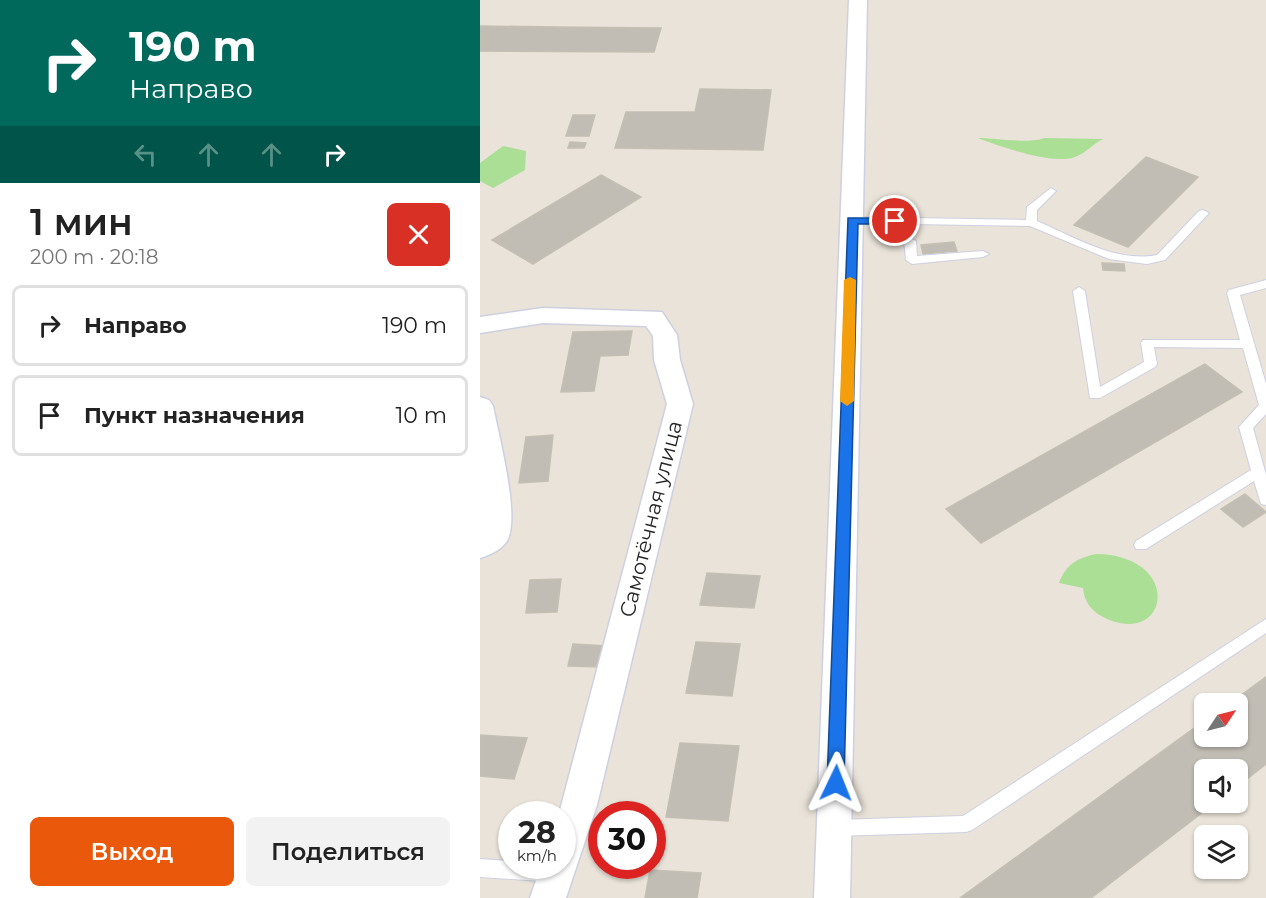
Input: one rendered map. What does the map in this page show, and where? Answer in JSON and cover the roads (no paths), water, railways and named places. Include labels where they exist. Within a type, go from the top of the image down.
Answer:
[{"type":"street","points":[[832,898],[858,0]]},
{"type":"street","name":"Самотёчная улица","points":[[480,325],[530,317],[653,318],[665,335],[668,360],[680,404],[576,817]]},
{"type":"street","points":[[480,406],[496,503],[495,536],[480,547]]},
{"type":"lane","points":[[1032,223],[1031,209],[1051,190]]},
{"type":"lane","points":[[852,220],[1032,223],[1120,259],[1155,260],[1161,258],[1203,213]]},
{"type":"lane","points":[[910,241],[912,260],[982,254]]},
{"type":"lane","points":[[1266,284],[1233,293],[1266,406],[1246,425],[1266,500]]},
{"type":"lane","points":[[1079,291],[1095,395],[1151,364],[1148,343],[1248,344]]},
{"type":"lane","points":[[1141,545],[1258,472]]},
{"type":"lane","points":[[834,828],[966,824],[1266,625]]},
{"type":"lane","points":[[480,868],[498,869]]}]
